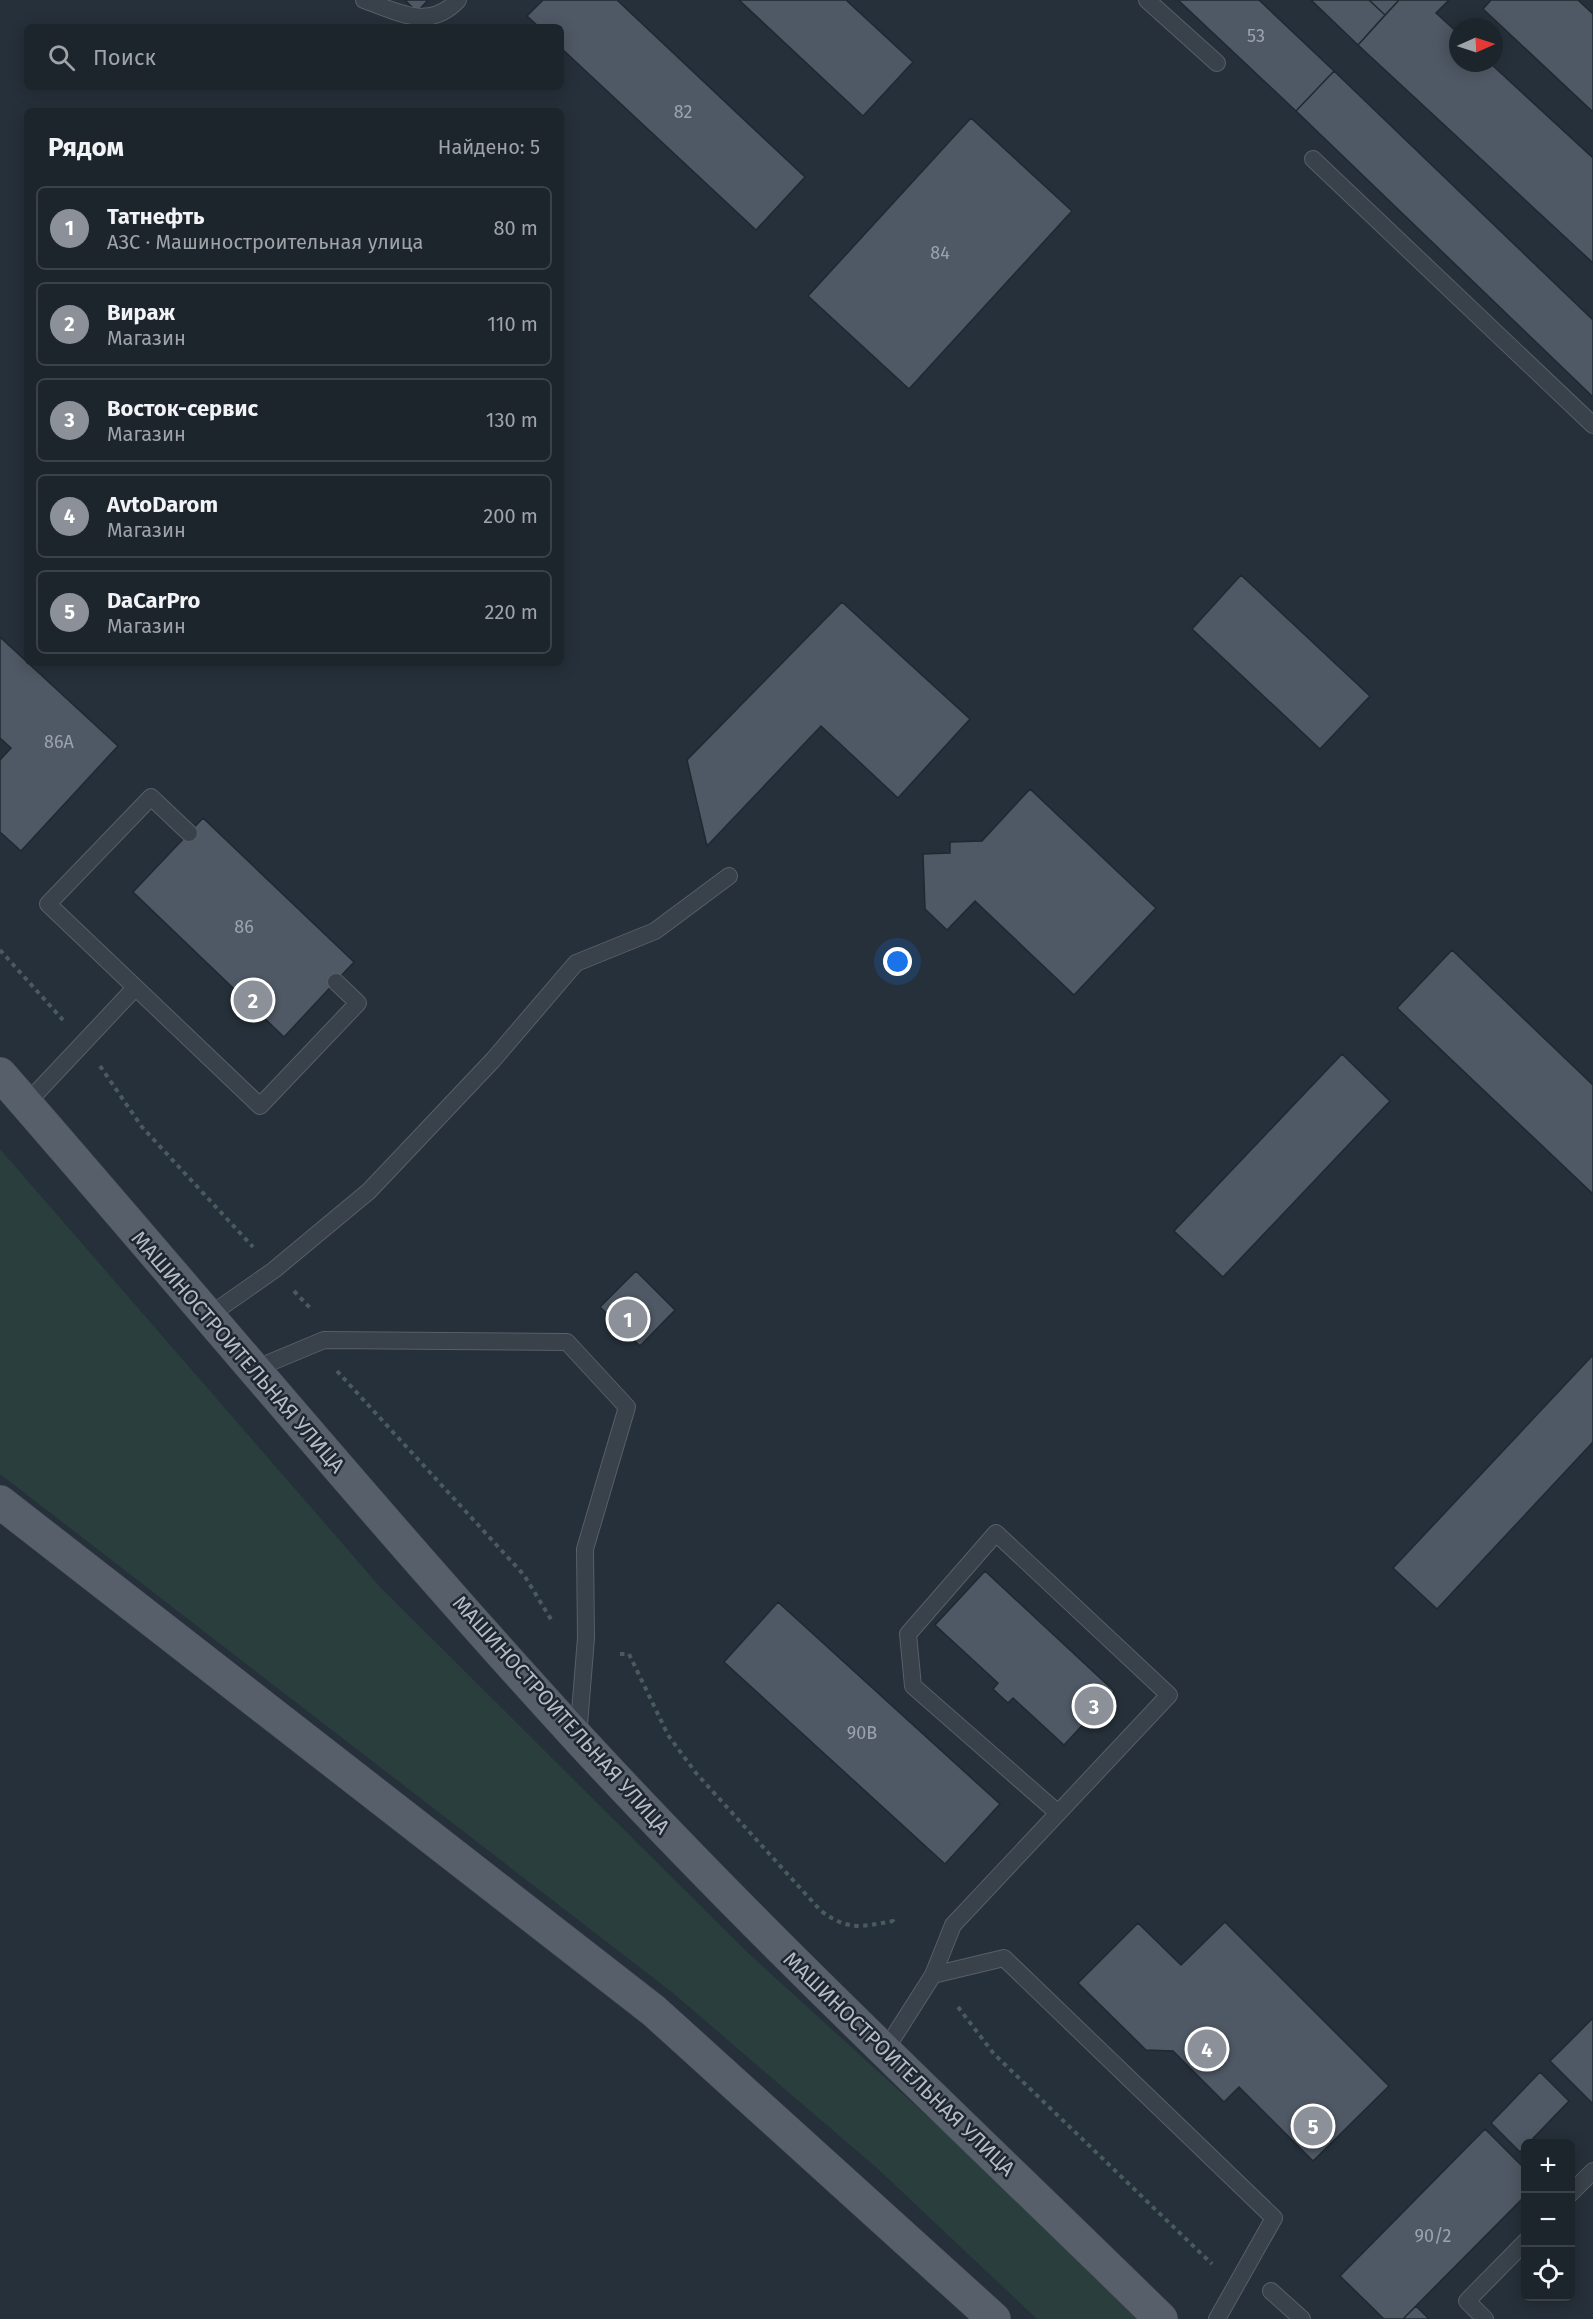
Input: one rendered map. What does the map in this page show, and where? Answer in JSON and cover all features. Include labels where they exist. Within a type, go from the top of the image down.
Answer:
[{"type":"main road","name":"МАШИНОСТРОИТЕЛЬНАЯ УЛИЦА","points":[[0,1074],[252,1370],[578,1738],[742,1912],[886,2049],[1161,2319]]},
{"type":"main road","points":[[0,1502],[654,2011],[993,2319]]},
{"type":"lane","points":[[364,0],[422,19],[441,14],[458,0]]},
{"type":"lane","points":[[1147,0],[1217,63]]},
{"type":"lane","points":[[1313,159],[1593,425]]},
{"type":"lane","points":[[189,833],[151,796],[48,904],[260,1106],[358,1004],[336,982]]},
{"type":"lane","points":[[207,1317],[274,1270],[369,1191],[493,1060],[576,963],[655,931],[729,876]]},
{"type":"lane","points":[[26,1104],[135,988]]},
{"type":"lane","points":[[252,1370],[324,1340],[567,1342],[627,1407],[585,1549],[586,1638],[578,1738]]},
{"type":"lane","points":[[886,2049],[933,1975],[953,1925],[1169,1695],[996,1533],[908,1634],[913,1686],[1058,1813]]},
{"type":"lane","points":[[933,1975],[1004,1958],[1274,2218],[1217,2319]]},
{"type":"lane","points":[[1571,2193],[1593,2171]]},
{"type":"lane","points":[[1485,2319],[1467,2301],[1521,2246]]},
{"type":"lane","points":[[1272,2291],[1302,2319]]},
{"type":"path","points":[[0,950],[63,1020]]},
{"type":"path","points":[[100,1065],[142,1127],[253,1247]]},
{"type":"path","points":[[289,1286],[312,1310]]},
{"type":"path","points":[[337,1371],[524,1575],[552,1621]]},
{"type":"path","points":[[620,1654],[629,1654],[668,1735],[696,1773],[821,1911],[839,1923],[857,1928],[893,1921],[896,1925]]},
{"type":"path","points":[[958,2007],[994,2054],[1212,2264]]},
{"type":"green space","points":[[0,1149],[381,1588],[748,1953],[1150,2319],[1037,2319],[878,2169],[673,1993],[0,1474]]},
{"type":"building","points":[[405,0],[428,0],[417,12]]},
{"type":"building","points":[[543,0],[617,0],[805,177],[756,230],[564,51],[564,24],[536,24],[527,16]]},
{"type":"building","points":[[739,0],[846,0],[913,62],[863,116]]},
{"type":"building","points":[[1178,0],[1259,0],[1334,71],[1296,111]]},
{"type":"building","points":[[1311,0],[1369,0],[1385,15],[1358,45]]},
{"type":"building","points":[[1369,0],[1399,0],[1385,15]]},
{"type":"building","points":[[1399,0],[1449,0],[1436,13],[1449,25],[1449,72],[1500,72],[1593,158],[1593,263],[1358,45]]},
{"type":"building","points":[[1491,0],[1578,0],[1593,14],[1593,112],[1503,28],[1503,18],[1493,18],[1483,9]]},
{"type":"building","points":[[1334,71],[1593,320],[1593,397],[1296,111]]},
{"type":"building","points":[[971,118],[1072,211],[909,389],[808,296]]},
{"type":"building","points":[[1241,575],[1370,696],[1320,749],[1192,629]]},
{"type":"building","points":[[842,602],[970,719],[898,798],[821,726],[707,846],[687,760]]},
{"type":"building","points":[[0,637],[24,659],[24,666],[31,666],[118,746],[21,851],[0,832],[0,760],[11,748],[0,738]]},
{"type":"building","points":[[1030,789],[1156,908],[1074,995],[975,901],[947,930],[925,909],[923,854],[950,853],[950,842],[982,841]]},
{"type":"building","points":[[203,818],[354,962],[284,1037],[133,892]]},
{"type":"building","points":[[1452,950],[1593,1085],[1593,1194],[1397,1008]]},
{"type":"building","points":[[1342,1054],[1390,1101],[1223,1277],[1174,1231]]},
{"type":"building","points":[[636,1271],[675,1310],[640,1346],[600,1307]]},
{"type":"building","points":[[1593,1355],[1593,1442],[1437,1609],[1393,1568]]},
{"type":"building","points":[[985,1571],[1114,1691],[1064,1745],[1013,1698],[1008,1703],[993,1689],[998,1683],[935,1625]]},
{"type":"building","points":[[778,1602],[1000,1804],[945,1864],[724,1662]]},
{"type":"building","points":[[1225,1922],[1389,2086],[1313,2161],[1239,2087],[1224,2102],[1173,2051],[1146,2050],[1078,1983],[1138,1923],[1181,1965]]},
{"type":"building","points":[[1593,2018],[1593,2104],[1550,2061]]},
{"type":"building","points":[[1540,2072],[1569,2101],[1532,2139],[1521,2139],[1520,2152],[1491,2123]]},
{"type":"building","points":[[1485,2129],[1521,2165],[1521,2200],[1403,2319],[1384,2319],[1340,2276]]},
{"type":"building","points":[[1416,2306],[1429,2319],[1403,2319]]},
{"type":"place","name":"Вираж","points":[[253,1000]]},
{"type":"place","name":"Татнефть","points":[[628,1319]]},
{"type":"place","name":"Восток-сервис","points":[[1094,1706]]},
{"type":"place","name":"AvtoDarom","points":[[1207,2049]]},
{"type":"place","name":"DaCarPro","points":[[1313,2126]]}]
